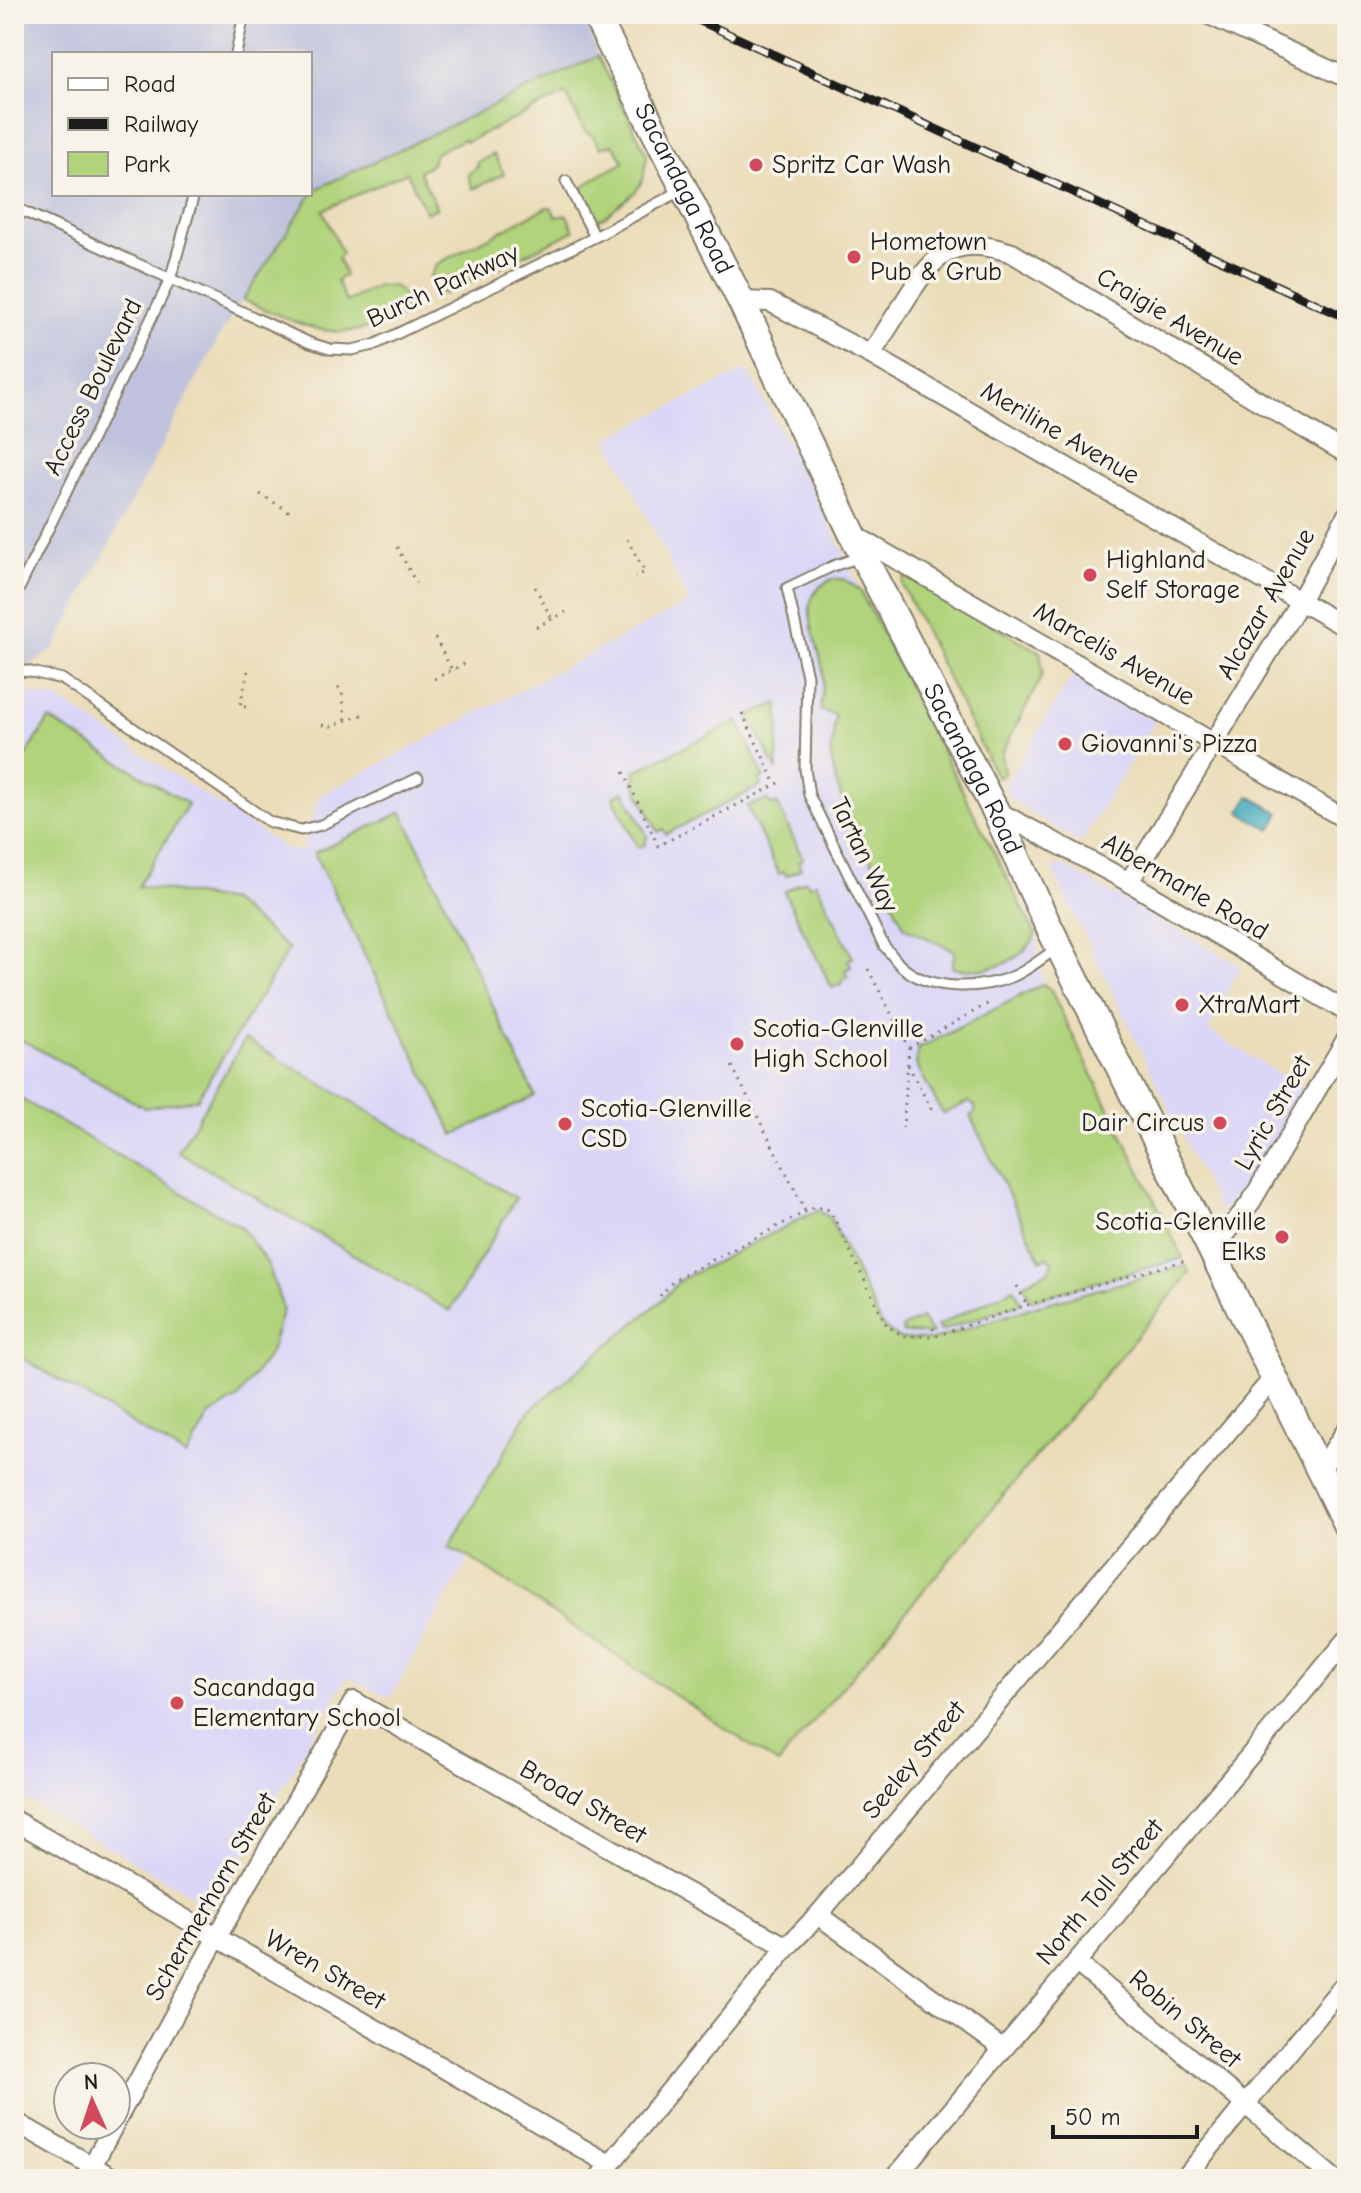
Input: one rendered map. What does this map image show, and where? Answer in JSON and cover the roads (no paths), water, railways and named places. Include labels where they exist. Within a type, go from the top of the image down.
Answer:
[{"type":"main road","name":"Sacandaga Road","points":[[595,21],[741,301],[858,546],[995,810],[1059,947],[1347,1526]]},
{"type":"street","points":[[1207,14],[1347,78]]},
{"type":"street","name":"Craigie Avenue","points":[[871,355],[925,270],[939,256],[959,246],[979,244],[1012,253],[1347,454]]},
{"type":"street","name":"Meriline Avenue","points":[[741,301],[770,302],[871,355],[1347,628]]},
{"type":"street","name":"Alcazar Avenue","points":[[1129,882],[1300,601],[1347,515]]},
{"type":"street","name":"Marcelis Avenue","points":[[858,546],[1215,742],[1347,820]]},
{"type":"street","name":"Albermarle Road","points":[[995,810],[1129,882],[1347,1012]]},
{"type":"street","name":"Lyric Street","points":[[1212,1251],[1257,1193],[1347,1038]]},
{"type":"street","name":"Seeley Street","points":[[603,2172],[787,1947],[818,1915],[1274,1377]]},
{"type":"street","points":[[1320,1471],[1347,1429]]},
{"type":"street","name":"North Toll Street","points":[[894,2179],[1347,1640]]},
{"type":"street","name":"Schermerhorn Street","points":[[132,2092],[217,1937],[354,1701]]},
{"type":"street","name":"Broad Street","points":[[354,1701],[787,1947]]},
{"type":"street","name":"Wren Street","points":[[14,1820],[217,1937],[603,2172]]},
{"type":"street","points":[[818,1915],[1002,2048]]},
{"type":"street","name":"Robin Street","points":[[1076,1962],[1334,2179]]},
{"type":"street","points":[[1184,2179],[1347,1981]]},
{"type":"street","points":[[14,2121],[88,2172],[115,2179]]},
{"type":"street","name":"Schermerhorn Street","points":[[88,2172],[105,2141]]},
{"type":"lane","points":[[236,52],[244,14]]},
{"type":"lane","points":[[566,181],[595,237]]},
{"type":"lane","name":"Burch Parkway","points":[[14,207],[310,343],[330,349],[352,350],[374,345],[595,237],[683,190]]},
{"type":"lane","name":"Access Boulevard","points":[[14,599],[170,280],[193,196]]},
{"type":"lane","name":"Tartan Way","points":[[858,546],[833,566],[787,588],[807,676],[805,769],[809,795],[884,946],[902,967],[928,979],[949,986],[982,987],[1016,975],[1059,947]]},
{"type":"lane","points":[[14,672],[27,671],[62,679],[270,822],[301,830],[321,825],[418,778]]},
{"type":"water","points":[[1249,796],[1280,813],[1271,830],[1240,812]]},
{"type":"railway","points":[[685,14],[1347,318]]},
{"type":"place","name":"Spritz Car Wash","points":[[756,165]]},
{"type":"place","name":"Hometown Pub & Grub","points":[[854,257]]},
{"type":"place","name":"Highland Self Storage","points":[[1090,575]]},
{"type":"place","name":"Giovanni's Pizza","points":[[1065,744]]},
{"type":"place","name":"XtraMart","points":[[1182,1005]]},
{"type":"place","name":"Scotia-Glenville High School","points":[[737,1044]]},
{"type":"place","name":"Dair Circus","points":[[1220,1123]]},
{"type":"place","name":"Scotia-Glenville CSD","points":[[565,1124]]},
{"type":"place","name":"Scotia-Glenville Elks","points":[[1282,1237]]},
{"type":"place","name":"Sacandaga Elementary School","points":[[177,1703]]}]
